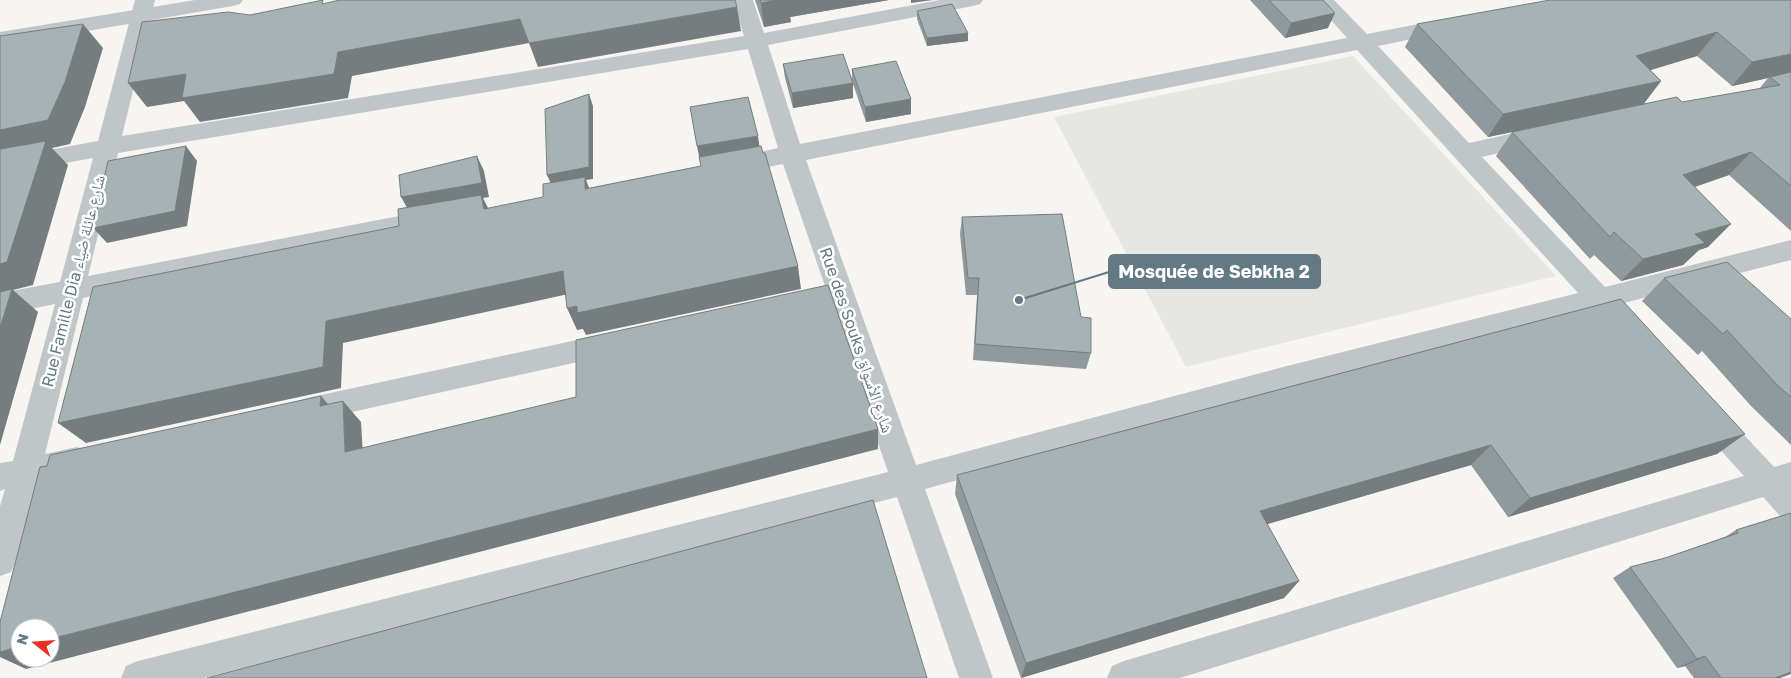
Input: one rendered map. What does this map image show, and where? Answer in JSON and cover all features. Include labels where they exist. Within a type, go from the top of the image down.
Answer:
[{"type":"street","points":[[0,39],[143,7],[233,0]]},
{"type":"street","name":"Rue des Souks شارع الأسواق","points":[[742,0],[792,155],[976,678]]},
{"type":"street","points":[[0,166],[756,41],[973,0]]},
{"type":"street","points":[[1323,0],[1625,326]]},
{"type":"street","name":"Rue Famille Dia شارع عائلة ضياء","points":[[0,561],[12,474],[72,289],[143,7]]},
{"type":"street","points":[[714,169],[1466,21]]},
{"type":"street","points":[[1463,152],[1560,132]]},
{"type":"street","points":[[0,304],[459,213]]},
{"type":"street","points":[[138,678],[906,481],[1274,381],[1791,250]]},
{"type":"street","points":[[772,308],[840,293]]},
{"type":"street","points":[[277,416],[636,338]]},
{"type":"street","points":[[1690,397],[1780,478],[1791,506]]},
{"type":"street","points":[[12,474],[102,454]]},
{"type":"street","points":[[1124,678],[1780,478]]},
{"type":"shaded area","points":[[1353,56],[1556,276],[1186,367],[1054,117]]},
{"type":"building","points":[[323,0],[322,4],[340,0],[735,0],[737,7],[529,43],[520,19],[338,52],[334,74],[182,98],[186,74],[128,83],[142,22],[228,12],[250,15]]},
{"type":"building","points":[[760,0],[776,0],[761,3]]},
{"type":"building","points":[[1269,0],[1323,0],[1335,13],[1291,23]]},
{"type":"building","points":[[1550,0],[1791,0],[1791,54],[1752,62],[1717,32],[1636,56],[1661,81],[1503,114],[1417,24]]},
{"type":"building","points":[[952,4],[968,33],[927,38],[917,11]]},
{"type":"building","points":[[83,24],[65,82],[48,120],[0,130],[0,36]]},
{"type":"building","points":[[843,54],[853,83],[792,93],[783,64]]},
{"type":"building","points":[[896,61],[911,99],[865,107],[852,69]]},
{"type":"building","points":[[1791,72],[1791,186],[1751,152],[1683,175],[1731,224],[1695,234],[1705,243],[1643,259],[1614,232],[1610,237],[1512,132],[1677,97],[1682,102],[1780,85],[1770,77]]},
{"type":"building","points":[[589,94],[589,167],[547,175],[545,109]]},
{"type":"building","points":[[748,97],[758,136],[697,146],[690,107]]},
{"type":"building","points":[[46,141],[7,262],[0,264],[0,149]]},
{"type":"building","points":[[186,146],[175,211],[93,228],[108,161]]},
{"type":"building","points":[[761,146],[763,153],[765,153],[798,266],[577,313],[577,306],[567,308],[563,271],[326,321],[323,367],[58,423],[93,287],[399,226],[398,209],[481,195],[484,209],[543,197],[543,184],[585,177],[585,189],[701,166],[699,157]]},
{"type":"building","points":[[477,156],[482,183],[401,197],[399,175]]},
{"type":"building","points":[[1062,214],[1081,317],[1091,318],[1091,353],[975,344],[979,278],[968,278],[962,217]]},
{"type":"building","points":[[1727,262],[1791,319],[1791,397],[1778,386],[1727,330],[1723,334],[1664,278]]},
{"type":"building","points":[[828,285],[878,429],[60,636],[60,618],[10,618],[10,649],[0,652],[0,622],[40,467],[47,466],[50,455],[321,396],[320,406],[343,401],[345,452],[576,397],[576,340]]},
{"type":"building","points":[[12,289],[0,328],[0,292]]},
{"type":"building","points":[[1621,299],[1745,434],[1530,498],[1491,445],[1260,511],[1299,581],[1026,663],[957,475]]},
{"type":"building","points":[[873,500],[927,678],[207,678]]},
{"type":"building","points":[[1791,513],[1791,672],[1775,678],[1721,678],[1705,656],[1697,659],[1630,567],[1665,558],[1738,533],[1736,530]]},
{"type":"place","name":"Mosquée de Sebkha 2","points":[[1019,300]]}]
